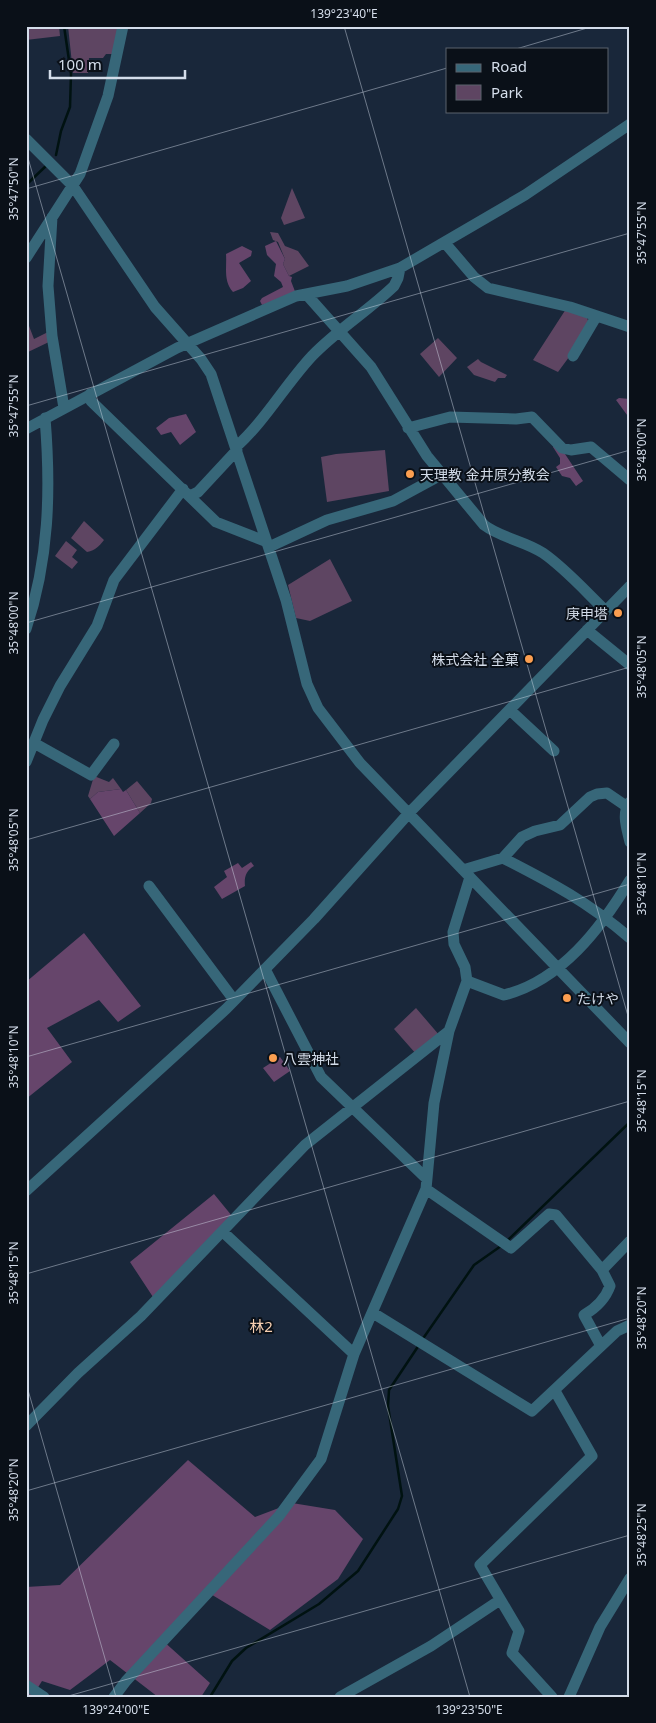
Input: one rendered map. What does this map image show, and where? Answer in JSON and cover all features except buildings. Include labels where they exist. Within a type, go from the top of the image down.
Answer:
[{"type":"street","points":[[26,258],[80,174],[108,96],[123,26]]},
{"type":"street","points":[[26,429],[187,344],[296,296],[347,286],[400,268],[525,195],[630,124]]},
{"type":"street","points":[[26,139],[73,186],[155,307],[201,359],[211,374],[286,600],[303,670],[318,708],[360,763],[630,1043]]},
{"type":"street","points":[[52,215],[48,286],[52,336],[64,408]]},
{"type":"street","points":[[444,242],[474,277],[488,288],[570,307],[630,327]]},
{"type":"street","points":[[114,744],[91,775],[29,753],[60,686],[98,626],[114,580],[187,493],[198,492],[253,430],[290,380],[314,354],[394,286],[400,268]]},
{"type":"street","points":[[307,295],[371,367],[408,428],[441,475],[490,529],[524,542],[543,553],[606,610]]},
{"type":"street","points":[[573,356],[596,317]]},
{"type":"street","points":[[90,394],[92,401],[216,522],[268,544],[327,520],[393,501],[441,475]]},
{"type":"street","points":[[408,428],[450,417],[516,419],[532,417],[562,448],[571,450],[591,447],[630,480]]},
{"type":"street","points":[[26,629],[38,592],[48,529],[48,450],[45,418]]},
{"type":"street","points":[[26,1191],[234,1000],[265,969],[409,813],[511,711],[630,586]]},
{"type":"street","points":[[587,630],[630,665]]},
{"type":"street","points":[[511,711],[554,751]]},
{"type":"street","points":[[467,874],[503,858],[522,838],[535,831],[560,824],[590,797],[597,794],[606,793],[628,804],[625,822],[630,842]]},
{"type":"street","points":[[503,858],[564,888],[605,917],[630,938]]},
{"type":"street","points":[[114,1697],[126,1681],[279,1516],[321,1459],[354,1354],[427,1184],[434,1103],[449,1031],[467,981],[465,967],[454,944],[453,932],[467,874]]},
{"type":"street","points":[[467,981],[504,995],[540,980],[558,969],[605,917],[630,880]]},
{"type":"street","points":[[149,886],[234,1000]]},
{"type":"street","points":[[265,969],[321,1077],[427,1184],[500,1242],[511,1248],[549,1214],[556,1215],[602,1270],[608,1280],[608,1293],[596,1308],[584,1315],[601,1346]]},
{"type":"street","points":[[26,1426],[78,1373],[116,1340],[223,1232],[305,1145],[449,1031]]},
{"type":"street","points":[[223,1232],[354,1354]]},
{"type":"street","points":[[602,1270],[630,1241]]},
{"type":"street","points":[[373,1313],[532,1411],[601,1346],[630,1325]]},
{"type":"street","points":[[552,1697],[512,1653],[519,1631],[480,1565],[592,1456],[555,1391]]},
{"type":"street","points":[[569,1697],[600,1627],[630,1578]]},
{"type":"street","points":[[340,1697],[431,1646],[500,1600]]},
{"type":"street","points":[[26,1684],[44,1697]]},
{"type":"green space","points":[[26,26],[59,26],[60,36],[26,40]]},
{"type":"green space","points":[[68,26],[120,26],[114,54],[106,54],[103,58],[89,58],[88,73],[73,73]]},
{"type":"green space","points":[[292,188],[305,218],[284,225],[281,218]]},
{"type":"green space","points":[[270,232],[278,233],[285,246],[298,251],[309,266],[289,276],[283,264],[285,259],[278,242],[273,240]]},
{"type":"green space","points":[[566,309],[587,317],[588,321],[572,353],[558,372],[533,360]]},
{"type":"green space","points":[[26,318],[34,339],[48,332],[51,341],[26,353]]},
{"type":"green space","points":[[438,338],[457,358],[439,377],[420,354]]},
{"type":"green space","points":[[478,359],[507,375],[505,378],[498,378],[495,382],[474,375],[467,367]]},
{"type":"green space","points":[[385,450],[389,491],[327,502],[321,457]]},
{"type":"green space","points":[[84,521],[104,540],[95,549],[87,552],[71,538]]},
{"type":"green space","points":[[66,541],[77,550],[72,557],[78,562],[72,569],[55,556]]},
{"type":"green space","points":[[330,559],[352,601],[310,621],[296,618],[288,585]]},
{"type":"green space","points":[[94,776],[109,782],[113,778],[121,789],[98,792],[90,799],[88,796]]},
{"type":"green space","points":[[137,781],[152,799],[151,803],[140,813],[126,790]]},
{"type":"green space","points":[[416,1008],[440,1036],[417,1055],[394,1029]]},
{"type":"shaded area","points":[[276,241],[285,259],[283,264],[289,276],[292,277],[291,281],[296,294],[262,305],[260,301],[262,298],[283,287],[281,282],[274,276],[276,264],[267,255],[265,246]]},
{"type":"shaded area","points":[[242,246],[252,251],[251,256],[239,263],[251,281],[243,288],[233,292],[226,274],[226,254]]},
{"type":"shaded area","points":[[619,398],[630,399],[630,419],[616,400]]},
{"type":"shaded area","points":[[186,414],[196,432],[180,445],[171,432],[161,435],[156,428],[169,418]]},
{"type":"shaded area","points":[[554,445],[565,454],[583,481],[576,486],[570,478],[562,476],[556,467],[560,464],[560,458],[553,447]]},
{"type":"shaded area","points":[[121,789],[123,792],[126,790],[140,813],[114,836],[90,799],[98,792]]},
{"type":"shaded area","points":[[251,862],[254,866],[246,874],[245,886],[222,899],[214,887],[227,877],[224,871],[238,863],[242,868]]},
{"type":"shaded area","points":[[84,933],[141,1006],[118,1022],[99,1000],[47,1028],[72,1062],[26,1099],[26,982]]},
{"type":"shaded area","points":[[280,1057],[290,1071],[274,1082],[263,1068]]},
{"type":"shaded area","points":[[214,1194],[232,1216],[153,1297],[130,1262]]},
{"type":"shaded area","points":[[188,1460],[255,1517],[292,1503],[335,1510],[363,1539],[338,1579],[270,1630],[209,1593],[162,1640],[210,1683],[201,1697],[158,1697],[110,1660],[70,1690],[42,1681],[32,1697],[26,1697],[26,1587],[60,1585]]},
{"type":"waterway","points":[[56,155],[61,131],[70,107],[71,74],[64,26]]},
{"type":"waterway","points":[[26,185],[47,165]]},
{"type":"waterway","points":[[507,1241],[630,1122]]},
{"type":"waterway","points":[[422,1340],[474,1265],[501,1246]]},
{"type":"waterway","points":[[210,1697],[232,1661],[246,1648],[319,1604],[358,1571],[398,1509],[402,1496],[388,1406],[389,1390],[419,1345]]},
{"type":"place","name":"天理教 金井原分教会","points":[[410,474]]},
{"type":"place","name":"庚申塔","points":[[618,613]]},
{"type":"place","name":"株式会社 全菓","points":[[529,659]]},
{"type":"place","name":"たけや","points":[[567,998]]},
{"type":"place","name":"八雲神社","points":[[273,1058]]},
{"type":"district","name":"林2","points":[[261,1326]]}]
